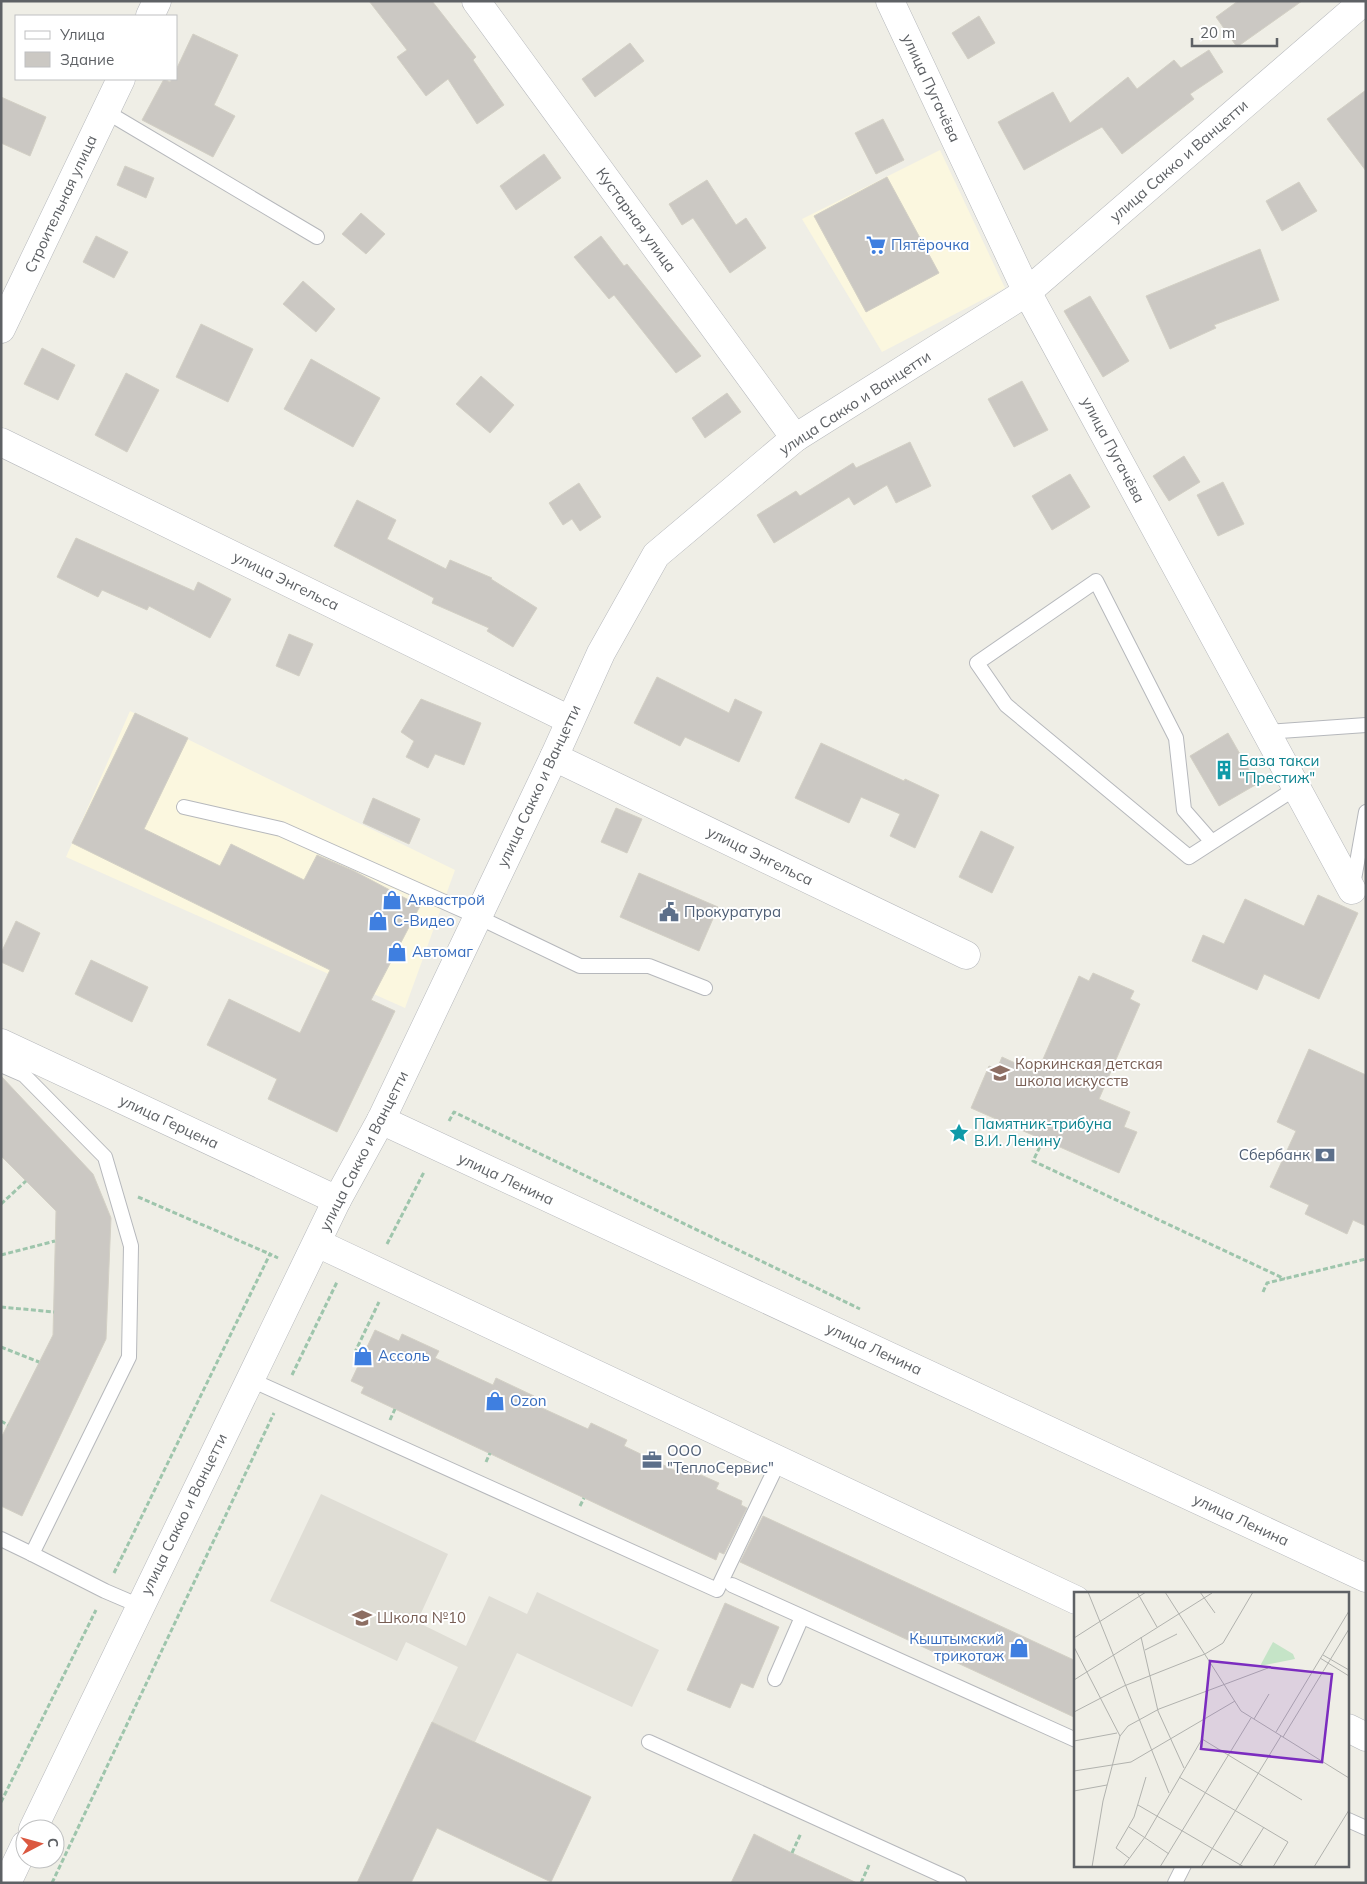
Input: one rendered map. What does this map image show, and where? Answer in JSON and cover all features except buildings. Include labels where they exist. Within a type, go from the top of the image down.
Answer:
[{"type":"street","points":[[151,15],[158,1]]},
{"type":"street","name":"Кустарная улица","points":[[476,1],[795,438]]},
{"type":"street","name":"улица Пугачёва","points":[[890,1],[1027,292],[1352,890]]},
{"type":"street","name":"улица Сакко и Ванцетти","points":[[38,1819],[337,1200],[382,1120],[554,757],[601,653],[656,555],[795,438],[1027,292],[1364,1]]},
{"type":"street","name":"Строительная улица","points":[[1,329],[120,80]]},
{"type":"street","name":"улица Энгельса","points":[[1,442],[570,720]]},
{"type":"street","name":"улица Энгельса","points":[[554,757],[966,955]]},
{"type":"street","name":"улица Герцена","points":[[1,1043],[337,1200]]},
{"type":"street","name":"улица Ленина","points":[[382,1120],[1366,1578]]},
{"type":"street","points":[[317,1243],[1074,1599]]},
{"type":"street","points":[[1350,1729],[1366,1737]]},
{"type":"street","points":[[7,1883],[15,1866]]},
{"type":"lane","points":[[105,111],[317,237]]},
{"type":"lane","points":[[1212,842],[1184,810],[1176,738],[1096,580],[978,663],[1006,705],[1189,858],[1296,788]]},
{"type":"lane","points":[[1266,732],[1366,725]]},
{"type":"lane","points":[[184,806],[281,829],[478,917],[580,966],[649,966],[706,988]]},
{"type":"lane","points":[[1352,890],[1366,812]]},
{"type":"lane","points":[[1,1065],[24,1076],[97,1088]]},
{"type":"lane","points":[[24,1076],[105,1157],[131,1246],[129,1357],[32,1554]]},
{"type":"lane","points":[[249,1379],[717,1590],[779,1461]]},
{"type":"lane","points":[[1,1539],[105,1591],[140,1606]]},
{"type":"lane","points":[[732,1585],[1074,1739]]},
{"type":"lane","points":[[775,1679],[802,1617]]},
{"type":"lane","points":[[649,1742],[959,1883]]},
{"type":"lane","points":[[1350,1821],[1366,1828]]},
{"type":"lane","points":[[1175,1883],[1184,1866]]},
{"type":"path","points":[[363,1356],[355,1352],[382,1297],[365,1289],[454,1112]]},
{"type":"path","points":[[1043,1140],[1033,1162],[1285,1279]]},
{"type":"path","points":[[1,1204],[26,1180]]},
{"type":"path","points":[[114,1186],[270,1254],[334,1286]]},
{"type":"path","points":[[1,1255],[55,1241]]},
{"type":"path","points":[[1,1802],[270,1254]]},
{"type":"path","points":[[1263,1292],[1267,1283],[1366,1259]]},
{"type":"path","points":[[52,1883],[339,1276]]},
{"type":"path","points":[[1,1307],[54,1312]]},
{"type":"path","points":[[1,1347],[39,1362]]},
{"type":"path","points":[[1,1421],[8,1425]]},
{"type":"shaded area","points":[[940,150],[1005,288],[882,352],[802,219]]},
{"type":"shaded area","points":[[130,711],[455,870],[405,1008],[66,857]]},
{"type":"shaded area","name":"Школа №10","points":[[321,1494],[448,1554],[417,1622],[466,1646],[489,1596],[527,1614],[537,1592],[659,1650],[632,1707],[517,1653],[475,1742],[432,1722],[458,1667],[406,1642],[397,1661],[270,1601]]},
{"type":"place","name":"Пятёрочка","points":[[876,245]]},
{"type":"place","name":"База такси \"Престиж\"","points":[[1224,770]]},
{"type":"place","name":"Аквастрой","points":[[392,900]]},
{"type":"place","name":"Прокуратура","points":[[669,912]]},
{"type":"place","name":"С-Видео","points":[[378,921]]},
{"type":"place","name":"Автомаг","points":[[397,952]]},
{"type":"place","name":"Коркинская детская школа искусств","points":[[1000,1073]]},
{"type":"place","name":"Памятник-трибуна В.И. Ленину","points":[[959,1133]]},
{"type":"place","name":"Сбербанк","points":[[1325,1155]]},
{"type":"place","name":"Ассоль","points":[[363,1356]]},
{"type":"place","name":"Ozon","points":[[495,1401]]},
{"type":"place","name":"ООО \"ТеплоСервис\"","points":[[652,1460]]},
{"type":"place","name":"Школа №10","points":[[362,1618]]},
{"type":"place","name":"Кыштымский трикотаж","points":[[1019,1648]]}]
